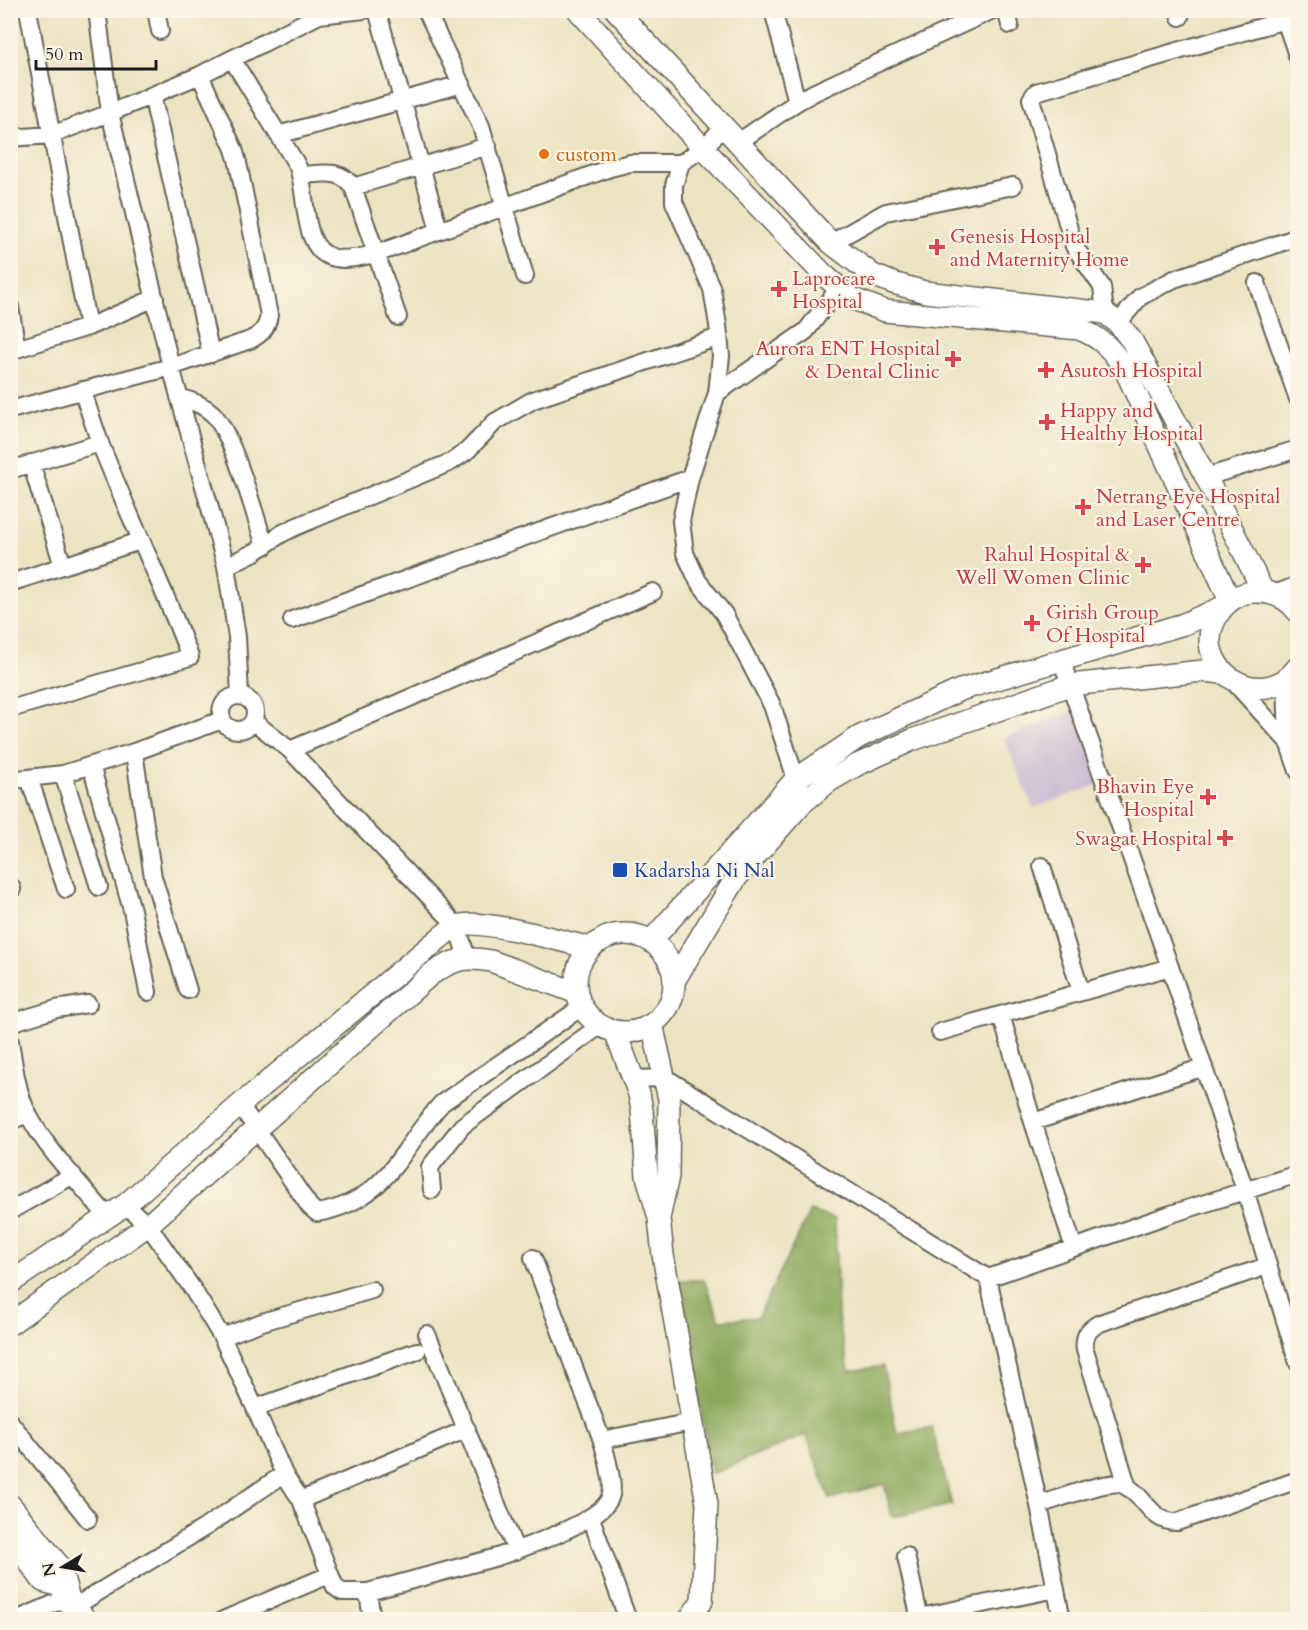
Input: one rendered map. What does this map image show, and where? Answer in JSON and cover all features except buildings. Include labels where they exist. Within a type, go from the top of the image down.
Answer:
[{"type":"main road","points":[[10,1507],[59,1568],[72,1602]]},
{"type":"main road","points":[[10,1533],[44,1580],[72,1602]]},
{"type":"street","points":[[28,10],[88,327]]},
{"type":"street","points":[[97,10],[110,113],[171,367],[226,566],[237,637],[240,695]]},
{"type":"street","points":[[156,10],[160,31]]},
{"type":"street","points":[[10,138],[51,135],[110,113],[232,59],[302,16],[364,10]]},
{"type":"street","points":[[377,10],[439,231]]},
{"type":"street","points":[[426,10],[481,126],[525,276]]},
{"type":"street","points":[[578,10],[703,148],[824,275],[851,298],[885,311],[1079,329],[1095,335],[1110,348],[1124,367],[1226,604]]},
{"type":"street","points":[[616,10],[831,243],[873,275],[893,284],[925,292],[1111,318],[1140,297],[1174,279],[1298,237]]},
{"type":"street","points":[[773,10],[797,102]]},
{"type":"street","points":[[232,59],[302,175],[310,233],[318,250],[336,259],[376,254],[630,163],[681,163],[703,148],[993,10]]},
{"type":"street","points":[[1298,57],[1285,20],[1036,92],[1031,99],[1074,246],[1102,287],[1111,318],[1132,341],[1268,593],[1286,600],[1298,612]]},
{"type":"street","points":[[10,410],[212,354],[250,340],[261,334],[267,325],[268,315],[237,156],[200,75]]},
{"type":"street","points":[[278,135],[462,84]]},
{"type":"street","points":[[152,95],[212,354]]},
{"type":"street","points":[[353,187],[488,146]]},
{"type":"street","points":[[681,163],[674,185],[674,202],[712,289],[721,356],[717,393],[690,478],[681,521],[686,553],[698,580],[724,614],[772,705],[796,779],[809,798]]},
{"type":"street","points":[[302,175],[336,173],[343,175],[353,187],[398,317]]},
{"type":"street","points":[[831,243],[886,212],[1013,186]]},
{"type":"street","points":[[1257,283],[1298,399]]},
{"type":"street","points":[[717,393],[806,331],[839,288]]},
{"type":"street","points":[[10,308],[14,350],[88,327],[155,298]]},
{"type":"street","points":[[226,566],[295,527],[451,462],[467,451],[495,422],[533,400],[719,337]]},
{"type":"street","points":[[10,709],[190,657],[100,443],[82,390]]},
{"type":"street","points":[[179,397],[198,403],[213,414],[225,432],[265,546]]},
{"type":"street","points":[[10,470],[100,443]]},
{"type":"street","points":[[1206,477],[1298,449]]},
{"type":"street","points":[[32,463],[63,566]]},
{"type":"street","points":[[292,620],[690,478]]},
{"type":"street","points":[[10,583],[140,541]]},
{"type":"street","points":[[651,941],[796,779],[859,737],[960,690],[1184,624],[1248,592],[1268,593],[1298,585]]},
{"type":"street","points":[[290,750],[653,592]]},
{"type":"street","points":[[1226,604],[1216,617],[1210,640],[1216,663],[1288,742],[1298,771]]},
{"type":"street","points":[[1061,659],[1204,1067],[1245,1190],[1298,1363]]},
{"type":"street","points":[[674,981],[736,878],[801,804],[828,782],[857,765],[912,740],[1070,685],[1203,671],[1228,677],[1246,686],[1260,688],[1273,686],[1294,672]]},
{"type":"street","points":[[1288,742],[1294,672]]},
{"type":"street","points":[[235,695],[245,697],[255,710],[253,721],[245,728],[235,730],[225,725],[222,720],[220,710],[225,700],[235,695]]},
{"type":"street","points":[[10,780],[63,774],[134,752],[222,720]]},
{"type":"street","points":[[253,721],[290,750],[457,926],[467,958]]},
{"type":"street","points":[[134,752],[153,877],[188,990]]},
{"type":"street","points":[[91,765],[132,910],[148,992]]},
{"type":"street","points":[[63,774],[99,887]]},
{"type":"street","points":[[28,778],[66,889]]},
{"type":"street","points":[[1042,866],[1082,992]]},
{"type":"street","points":[[10,1283],[117,1211],[441,936],[457,926],[489,925],[591,948]]},
{"type":"street","points":[[432,1190],[430,1167],[462,1126],[608,1028],[627,1032],[640,1030],[661,1016],[673,994],[674,981],[671,965],[663,951],[651,941],[636,934],[620,933],[604,938],[583,957],[578,969],[576,981],[580,1000]]},
{"type":"street","points":[[10,1324],[148,1225],[430,975],[444,966],[467,958],[491,961],[580,1000],[608,1028],[633,1079],[642,1110],[647,1176],[659,1218],[663,1255],[707,1504],[702,1601],[689,1620]]},
{"type":"street","points":[[940,1032],[1170,967]]},
{"type":"street","points":[[240,1105],[310,1207],[317,1212],[341,1206],[354,1201],[378,1185],[390,1173],[442,1103],[580,1000]]},
{"type":"street","points":[[10,1023],[56,1009],[88,1004]]},
{"type":"street","points":[[1001,1015],[1074,1248]]},
{"type":"street","points":[[652,1024],[666,1078],[670,1120],[668,1176],[659,1218]]},
{"type":"street","points":[[10,1041],[18,1088],[28,1114],[41,1135],[73,1175],[117,1211],[148,1225],[192,1288],[222,1337],[284,1474],[302,1500],[329,1575],[335,1587],[342,1592],[368,1592],[516,1551],[591,1518],[602,1510],[610,1498],[612,1488],[610,1472],[602,1440],[533,1258]]},
{"type":"street","points":[[1033,1122],[1204,1067]]},
{"type":"street","points":[[633,1079],[666,1078],[988,1278],[1039,1505],[1062,1620]]},
{"type":"street","points":[[10,1121],[28,1114]]},
{"type":"street","points":[[988,1278],[1298,1174]]},
{"type":"street","points":[[12,1209],[73,1175]]},
{"type":"street","points":[[1128,1488],[1085,1350],[1086,1334],[1100,1323],[1267,1266]]},
{"type":"street","points":[[222,1337],[273,1319],[372,1290]]},
{"type":"street","points":[[427,1334],[516,1551]]},
{"type":"street","points":[[255,1408],[417,1351]]},
{"type":"street","points":[[10,1422],[88,1519]]},
{"type":"street","points":[[602,1440],[692,1422]]},
{"type":"street","points":[[302,1500],[467,1429]]},
{"type":"street","points":[[16,1620],[72,1602],[204,1528],[284,1474]]},
{"type":"street","points":[[1039,1505],[1113,1484],[1121,1484],[1161,1520],[1177,1522],[1298,1480]]},
{"type":"street","points":[[591,1518],[628,1620]]},
{"type":"street","points":[[906,1556],[920,1618],[1056,1589]]},
{"type":"street","points":[[223,1620],[329,1575]]},
{"type":"street","points":[[368,1592],[372,1620]]},
{"type":"shaded area","points":[[1078,709],[1103,783],[1033,808],[1004,738]]},
{"type":"green space","points":[[810,1211],[835,1219],[838,1318],[849,1371],[883,1366],[897,1433],[932,1427],[952,1505],[892,1517],[884,1484],[830,1499],[806,1435],[712,1474],[678,1280],[704,1280],[720,1320],[758,1317]]},
{"type":"place","name":"custom","points":[[544,154]]},
{"type":"place","name":"Genesis Hospital and Maternity Home","points":[[937,247]]},
{"type":"place","name":"Laprocare Hospital","points":[[779,289]]},
{"type":"place","name":"Aurora ENT Hospital & Dental Clinic","points":[[953,359]]},
{"type":"place","name":"Asutosh Hospital","points":[[1046,370]]},
{"type":"place","name":"Happy and Healthy Hospital","points":[[1047,422]]},
{"type":"place","name":"Netrang Eye Hospital and Laser Centre","points":[[1083,507]]},
{"type":"place","name":"Rahul Hospital & Well Women Clinic","points":[[1143,565]]},
{"type":"place","name":"Girish Group Of Hospital","points":[[1032,623]]},
{"type":"place","name":"Bhavin Eye Hospital","points":[[1208,797]]},
{"type":"place","name":"Swagat Hospital","points":[[1225,838]]},
{"type":"place","name":"Kadarsha Ni Nal","points":[[620,870]]}]
